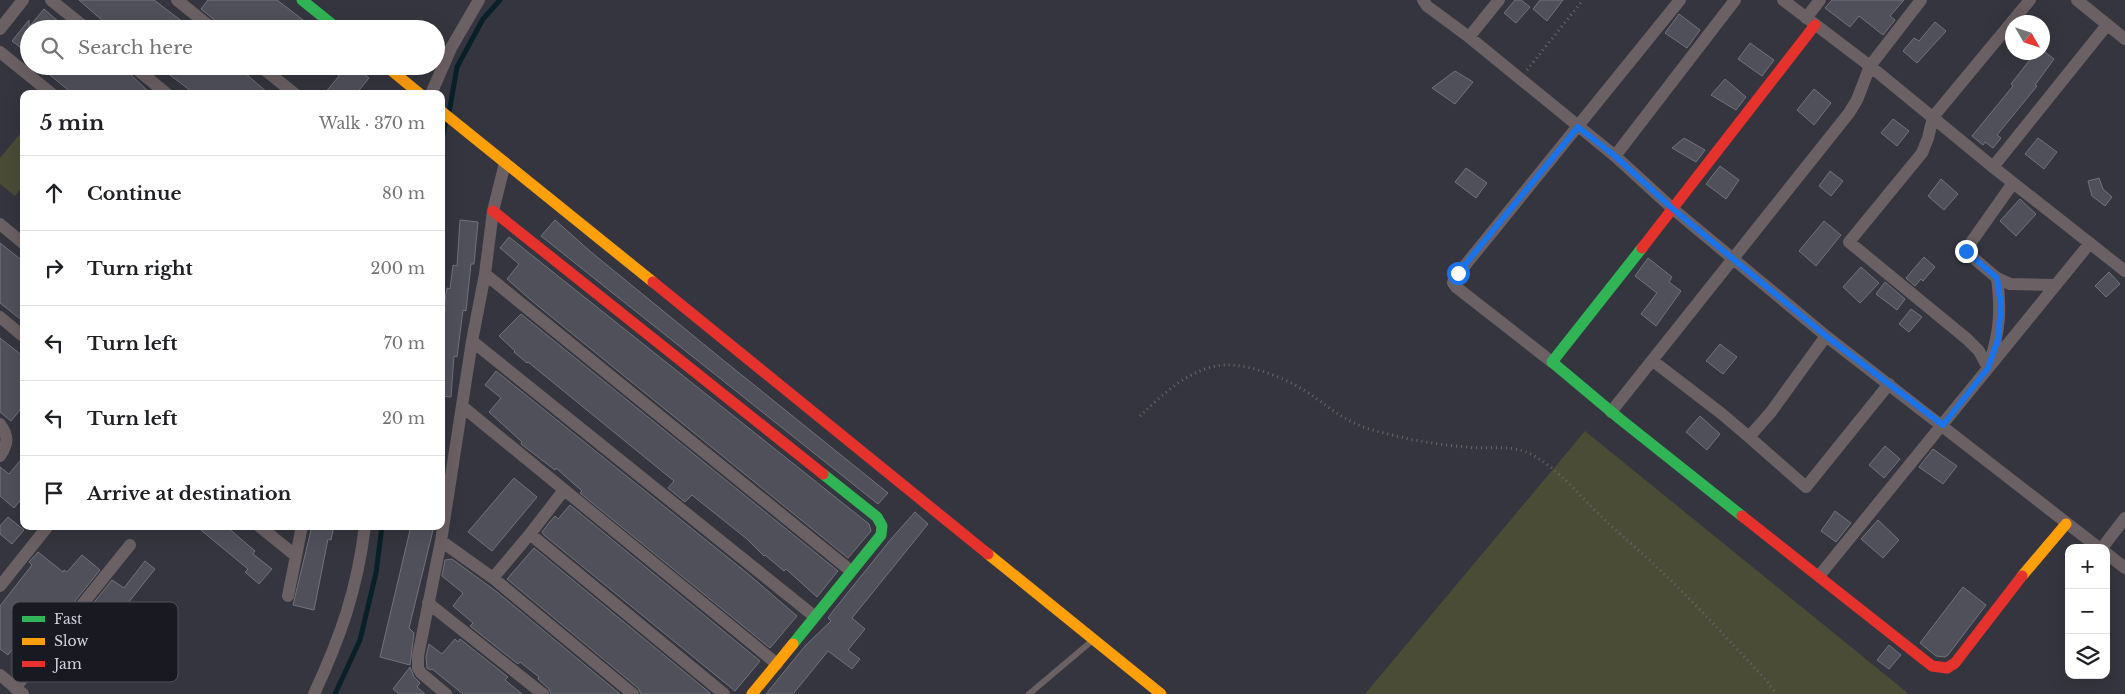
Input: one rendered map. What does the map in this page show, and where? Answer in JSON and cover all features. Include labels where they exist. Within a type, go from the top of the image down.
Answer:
[{"type":"street","points":[[0,29],[23,0]]},
{"type":"street","points":[[51,0],[75,20]]},
{"type":"street","points":[[177,0],[202,20]]},
{"type":"street","points":[[302,0],[327,20]]},
{"type":"street","points":[[445,63],[478,0]]},
{"type":"street","points":[[1423,0],[1427,6],[1469,36],[1615,156],[1673,209],[1826,336],[1943,425],[2066,524],[2094,544]]},
{"type":"street","points":[[1469,36],[1498,0]]},
{"type":"street","points":[[1680,0],[1454,281],[1456,287],[1932,666],[1947,668],[1955,663],[2032,563],[2066,524]]},
{"type":"street","points":[[1615,156],[1735,0]]},
{"type":"street","points":[[1784,0],[1870,66],[1992,167],[2090,243],[2123,266]]},
{"type":"street","points":[[1552,362],[1673,209],[1811,22],[1820,0]]},
{"type":"street","points":[[1611,412],[1735,259],[1854,106],[1870,66],[1921,0]]},
{"type":"street","points":[[1988,368],[1979,351],[1967,339],[1849,242],[1922,153],[1933,117],[2030,0]]},
{"type":"street","points":[[2077,0],[2125,38]]},
{"type":"street","points":[[1992,167],[2107,25]]},
{"type":"street","points":[[0,52],[20,68]]},
{"type":"street","points":[[28,75],[47,90]]},
{"type":"street","points":[[144,75],[162,90]]},
{"type":"street","points":[[271,75],[290,90]]},
{"type":"street","points":[[397,75],[415,90]]},
{"type":"street","points":[[434,90],[440,75]]},
{"type":"street","points":[[445,114],[1161,694]]},
{"type":"street","points":[[445,517],[472,342],[485,274],[493,211],[506,163]]},
{"type":"street","points":[[2013,183],[1966,251],[1997,278],[2010,284],[2056,285]]},
{"type":"street","points":[[493,211],[877,517],[882,526],[881,535],[752,694]]},
{"type":"street","points":[[0,224],[20,239]]},
{"type":"street","points":[[1819,576],[2090,243]]},
{"type":"street","points":[[485,274],[851,571]]},
{"type":"street","points":[[1988,368],[1998,339],[2001,305],[1997,278]]},
{"type":"street","points":[[0,317],[20,333]]},
{"type":"street","points":[[1749,437],[1771,412],[1826,336]]},
{"type":"street","points":[[472,342],[814,616]]},
{"type":"street","points":[[1653,361],[1722,414],[1806,487],[1889,384]]},
{"type":"street","points":[[463,408],[777,664]]},
{"type":"street","points":[[0,424],[5,431],[7,439],[6,446],[0,456]]},
{"type":"street","points":[[493,578],[564,490]]},
{"type":"street","points":[[2103,544],[2125,518]]},
{"type":"street","points":[[0,586],[45,530]]},
{"type":"street","points":[[264,530],[296,556]]},
{"type":"street","points":[[288,596],[301,530]]},
{"type":"street","points":[[314,694],[345,622],[362,555],[365,530]]},
{"type":"street","points":[[443,530],[418,656],[418,668],[426,678],[446,694]]},
{"type":"street","points":[[530,534],[724,694]]},
{"type":"street","points":[[441,541],[493,578],[634,694]]},
{"type":"street","points":[[87,602],[130,545]]},
{"type":"street","points":[[2110,556],[2125,568]]},
{"type":"street","points":[[428,603],[543,694]]},
{"type":"street","points":[[0,675],[19,691]]},
{"type":"lane","points":[[1029,694],[1094,640]]},
{"type":"path","points":[[1520,78],[1583,0]]},
{"type":"path","points":[[1140,416],[1169,388],[1202,371],[1226,365],[1255,369],[1284,380],[1313,396],[1334,412],[1363,427],[1393,436],[1469,448],[1516,448],[1534,455],[1553,468],[1596,512],[1661,571],[1767,681],[1776,694]]},
{"type":"green space","points":[[20,134],[20,189],[15,196],[0,184],[0,158]]},
{"type":"green space","points":[[1585,431],[1909,694],[1365,694]]},
{"type":"building","points":[[79,0],[154,0],[180,20],[102,20]]},
{"type":"building","points":[[208,0],[277,0],[303,20],[214,20],[201,9]]},
{"type":"building","points":[[1515,0],[1521,0],[1530,7],[1516,23],[1504,13]]},
{"type":"building","points":[[1540,0],[1563,0],[1547,21],[1533,9]]},
{"type":"building","points":[[1832,0],[1904,0],[1890,16],[1895,20],[1883,35],[1859,16],[1850,27],[1825,8]]},
{"type":"building","points":[[44,9],[57,20],[35,20]]},
{"type":"building","points":[[1679,14],[1700,30],[1687,48],[1665,33]]},
{"type":"building","points":[[1935,22],[1946,31],[1917,63],[1903,51],[1914,38],[1919,41]]},
{"type":"building","points":[[20,31],[20,47],[12,41]]},
{"type":"building","points":[[1750,43],[1774,60],[1762,76],[1738,59]]},
{"type":"building","points":[[2050,56],[2054,59],[2035,85],[2037,86],[1997,135],[2001,138],[1993,148],[1985,142],[1983,145],[1972,136],[2013,86],[2011,84],[2030,60],[2050,60]]},
{"type":"building","points":[[1455,71],[1473,82],[1455,104],[1432,88]]},
{"type":"building","points":[[50,75],[131,75],[147,90],[68,90]]},
{"type":"building","points":[[170,75],[247,75],[264,90],[190,90]]},
{"type":"building","points":[[338,75],[366,75],[369,78],[359,90],[327,90],[339,76]]},
{"type":"building","points":[[1725,79],[1746,97],[1736,110],[1711,95]]},
{"type":"building","points":[[1814,89],[1831,103],[1814,125],[1797,110]]},
{"type":"building","points":[[1893,119],[1909,131],[1897,146],[1881,133]]},
{"type":"building","points":[[1684,138],[1705,150],[1696,162],[1672,148]]},
{"type":"building","points":[[2038,138],[2057,152],[2044,169],[2025,154]]},
{"type":"building","points":[[1720,166],[1739,180],[1726,199],[1706,184]]},
{"type":"building","points":[[1466,168],[1487,183],[1476,198],[1455,182]]},
{"type":"building","points":[[1830,171],[1843,181],[1831,196],[1819,186]]},
{"type":"building","points":[[2099,178],[2103,189],[2112,197],[2105,206],[2092,196],[2088,181]]},
{"type":"building","points":[[1941,179],[1958,194],[1944,210],[1928,196]]},
{"type":"building","points":[[2020,199],[2036,214],[2016,236],[2000,221]]},
{"type":"building","points":[[460,220],[478,222],[474,264],[471,264],[466,311],[463,310],[457,357],[454,356],[451,397],[445,396],[445,301],[447,288],[450,289],[453,265],[457,266]]},
{"type":"building","points":[[555,220],[591,252],[888,493],[878,504],[541,236]]},
{"type":"building","points":[[1824,221],[1841,235],[1816,266],[1799,251]]},
{"type":"building","points":[[509,237],[869,524],[871,531],[848,558],[507,279],[519,264],[500,248]]},
{"type":"building","points":[[0,243],[20,259],[20,319],[0,303]]},
{"type":"building","points":[[1924,257],[1935,267],[1923,281],[1921,279],[1915,286],[1906,278]]},
{"type":"building","points":[[1648,258],[1672,277],[1669,282],[1681,291],[1656,326],[1641,314],[1657,293],[1635,276]]},
{"type":"building","points":[[1861,267],[1879,283],[1860,303],[1843,287]]},
{"type":"building","points":[[2109,272],[2120,284],[2106,297],[2095,286]]},
{"type":"building","points":[[1885,282],[1905,299],[1897,310],[1876,294]]},
{"type":"building","points":[[1911,309],[1922,317],[1909,332],[1899,324]]},
{"type":"building","points":[[521,314],[838,571],[817,597],[786,569],[784,571],[764,556],[747,539],[692,495],[685,502],[668,488],[674,481],[514,352],[499,336]]},
{"type":"building","points":[[0,338],[20,354],[20,410],[11,421],[0,412]]},
{"type":"building","points":[[1720,344],[1737,357],[1723,374],[1706,361]]},
{"type":"building","points":[[496,371],[747,573],[797,616],[770,648],[580,493],[582,491],[556,468],[555,470],[521,444],[522,442],[489,412],[501,398],[485,385]]},
{"type":"building","points":[[1700,416],[1720,434],[1707,450],[1686,432]]},
{"type":"building","points":[[1885,446],[1900,459],[1884,478],[1869,465]]},
{"type":"building","points":[[1933,449],[1957,466],[1943,484],[1919,467]]},
{"type":"building","points":[[20,461],[20,501],[14,508],[0,496],[0,467],[9,474]]},
{"type":"building","points":[[514,478],[537,497],[492,551],[468,532]]},
{"type":"building","points":[[570,505],[760,661],[735,691],[544,535],[542,532],[555,516],[558,519]]},
{"type":"building","points":[[1835,511],[1851,523],[1836,542],[1821,531]]},
{"type":"building","points":[[915,512],[928,524],[852,618],[865,629],[848,650],[860,659],[852,669],[828,651],[793,694],[766,694],[805,646],[831,621],[828,618],[833,611]]},
{"type":"building","points":[[8,517],[20,527],[20,530],[24,530],[12,544],[0,534],[0,526]]},
{"type":"building","points":[[1878,520],[1899,540],[1883,558],[1861,539]]},
{"type":"building","points":[[201,530],[231,530],[255,551],[253,554],[272,569],[259,584],[245,572],[248,569]]},
{"type":"building","points":[[311,530],[333,530],[331,540],[328,539],[314,610],[293,605]]},
{"type":"building","points":[[410,530],[433,530],[409,628],[414,633],[410,665],[380,657]]},
{"type":"building","points":[[534,548],[710,694],[641,694],[638,688],[507,579]]},
{"type":"building","points":[[38,552],[63,572],[64,570],[67,572],[82,555],[100,570],[74,602],[12,602],[12,649],[8,655],[0,649],[0,606],[32,565],[29,562]]},
{"type":"building","points":[[452,559],[497,592],[620,694],[551,694],[548,688],[538,679],[539,677],[520,662],[518,664],[470,626],[473,623],[453,606],[463,593],[442,576],[445,560]]},
{"type":"building","points":[[145,561],[155,569],[129,602],[94,602],[112,580],[124,588]]},
{"type":"building","points":[[1963,587],[1986,605],[1948,655],[1945,657],[1936,656],[1920,643]]},
{"type":"building","points":[[455,639],[458,642],[460,639],[508,677],[505,680],[522,694],[463,694],[432,669],[427,668],[426,657],[429,644],[442,654]]},
{"type":"building","points":[[1889,645],[1901,655],[1889,669],[1877,660]]},
{"type":"building","points":[[410,667],[414,677],[420,683],[417,687],[425,694],[399,694],[393,689]]},
{"type":"waterway","points":[[449,113],[457,67],[483,19],[500,0]]},
{"type":"waterway","points":[[445,125],[446,121]]},
{"type":"waterway","points":[[335,694],[360,640],[376,573],[381,530]]},
{"type":"traffic: fast","points":[[302,0],[327,20]]},
{"type":"traffic: fast","points":[[1642,248],[1552,362],[1742,516]]},
{"type":"traffic: fast","points":[[793,644],[881,535],[882,526],[877,517],[823,474]]},
{"type":"traffic: slow","points":[[397,75],[415,90]]},
{"type":"traffic: slow","points":[[445,114],[653,282]]},
{"type":"traffic: slow","points":[[2022,576],[2066,524]]},
{"type":"traffic: slow","points":[[988,554],[1161,694]]},
{"type":"traffic: slow","points":[[752,694],[793,644]]},
{"type":"traffic: jam","points":[[1642,248],[1815,25]]},
{"type":"traffic: jam","points":[[493,211],[823,474]]},
{"type":"traffic: jam","points":[[653,282],[988,554]]},
{"type":"traffic: jam","points":[[1742,516],[1932,666],[1947,668],[1955,663],[2022,576]]},
{"type":"route","points":[[1458,273],[1578,127],[1615,156],[1673,209],[1826,336],[1943,425],[1988,368],[1998,339],[2001,305],[1997,278],[1966,251]]}]
